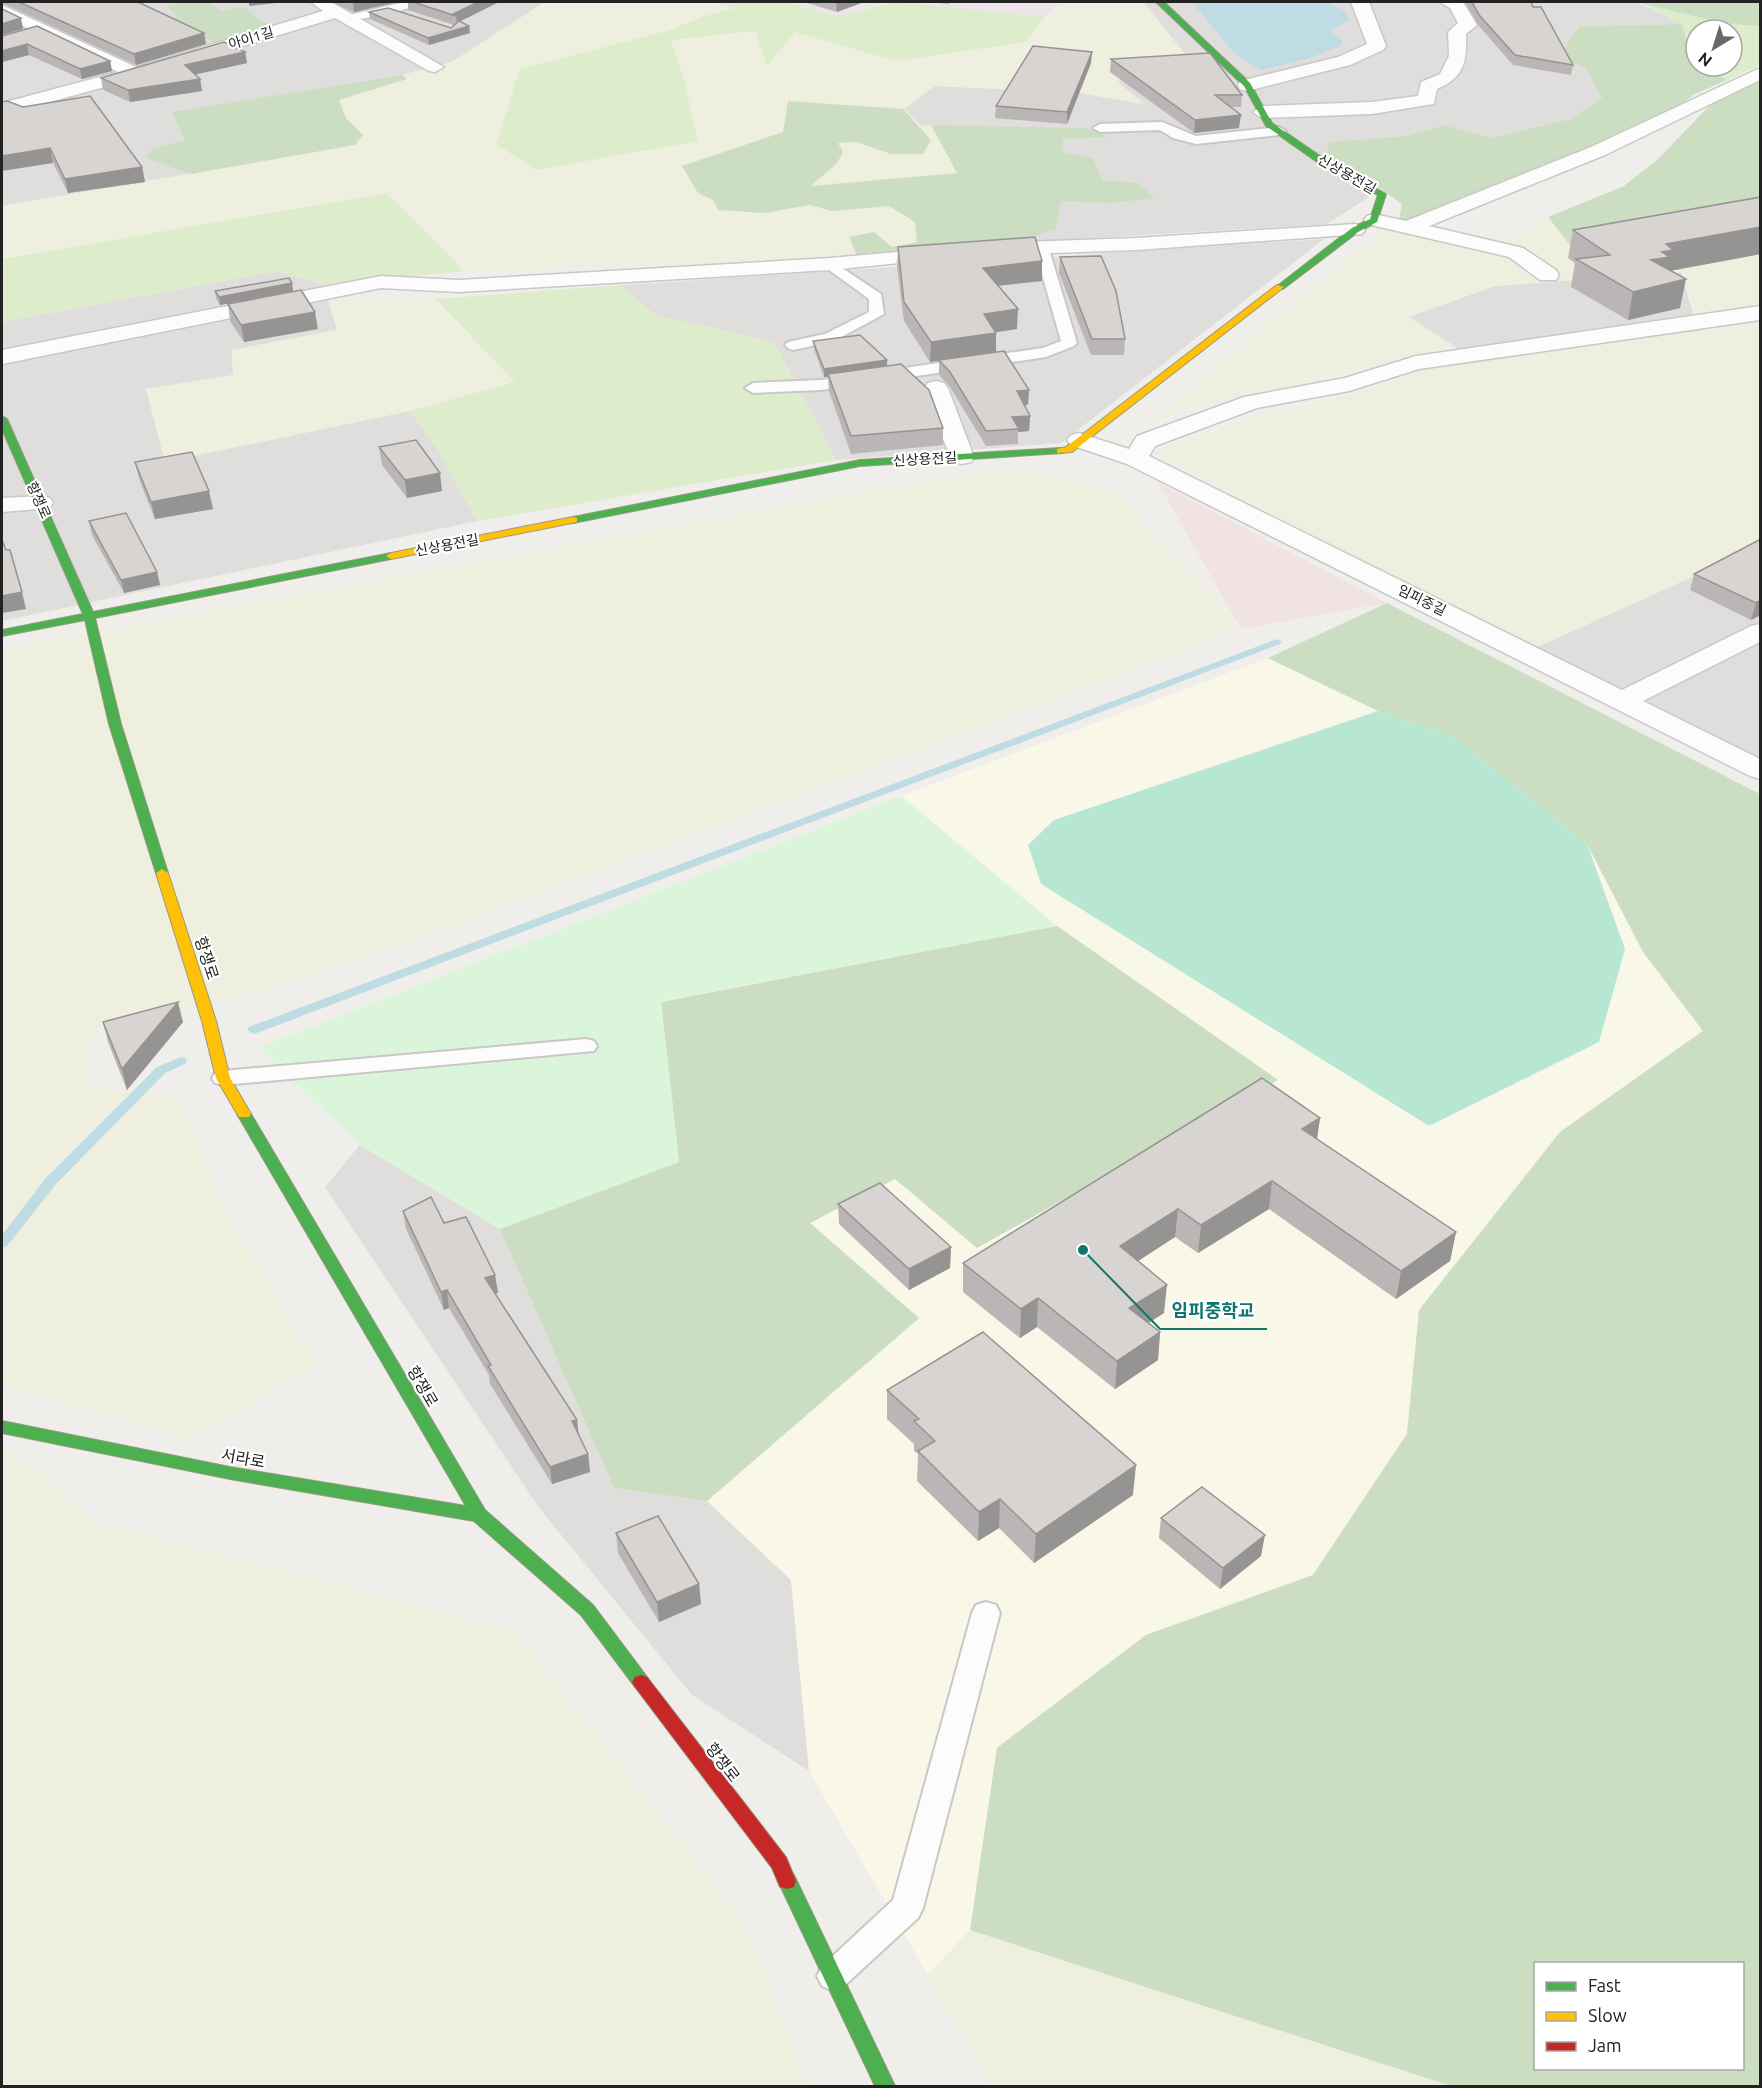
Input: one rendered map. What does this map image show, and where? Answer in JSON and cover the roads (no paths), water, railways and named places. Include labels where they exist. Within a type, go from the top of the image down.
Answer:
[{"type":"street","points":[[317,2],[435,67]]},
{"type":"street","name":"신상용전길","points":[[88,616],[860,463],[1069,450],[1079,440],[1365,225],[1382,194],[1323,162],[1269,124],[1247,86],[1160,2]]},
{"type":"street","points":[[1247,86],[1344,61],[1377,46],[1360,2]]},
{"type":"street","points":[[1262,112],[1372,108],[1427,100],[1428,86],[1447,78],[1458,56],[1457,32],[1468,25],[1457,5],[1449,2]]},
{"type":"street","points":[[2,10],[135,73]]},
{"type":"street","name":"아이1길","points":[[2,109],[342,14]]},
{"type":"street","points":[[1408,227],[1598,151],[1761,73]]},
{"type":"street","points":[[2,357],[381,282],[459,286],[830,264],[1041,246],[1136,244],[1365,225],[1408,227],[1516,252],[1548,275]]},
{"type":"street","points":[[1136,459],[1145,441],[1252,402],[1349,384],[1416,363],[1761,313]]},
{"type":"street","points":[[936,388],[962,457]]},
{"type":"street","name":"항쟁로","points":[[2,419],[41,503],[88,616],[115,724],[209,1021],[223,1078],[479,1515],[587,1610],[779,1863],[885,2086]]},
{"type":"street","name":"임피중길","points":[[1079,440],[1136,459],[1761,770]]},
{"type":"street","points":[[2,505],[41,503]]},
{"type":"street","points":[[2,633],[88,616]]},
{"type":"street","points":[[1624,700],[1761,632]]},
{"type":"street","name":"서라로","points":[[2,1427],[230,1473],[479,1515]]},
{"type":"lane","points":[[342,14],[391,10],[416,2]]},
{"type":"lane","points":[[391,10],[410,17]]},
{"type":"lane","points":[[22,35],[43,29]]},
{"type":"lane","points":[[1100,128],[1162,126],[1178,135],[1196,140],[1279,131]]},
{"type":"lane","points":[[753,388],[821,385],[1046,352],[1069,342],[1041,246]]},
{"type":"lane","points":[[793,345],[829,338],[877,314],[876,297],[830,264]]},
{"type":"lane","points":[[223,1078],[586,1046]]},
{"type":"lane","points":[[833,1976],[907,1908],[986,1613]]},
{"type":"water","points":[[1192,2],[1326,2],[1344,10],[1350,20],[1330,31],[1343,41],[1341,45],[1313,57],[1261,70],[1235,54]]},
{"type":"waterway","points":[[253,1030],[1277,642]]},
{"type":"waterway","points":[[2,1243],[51,1181],[161,1070],[181,1061]]},
{"type":"place","name":"임피중학교","points":[[1083,1250]]}]
